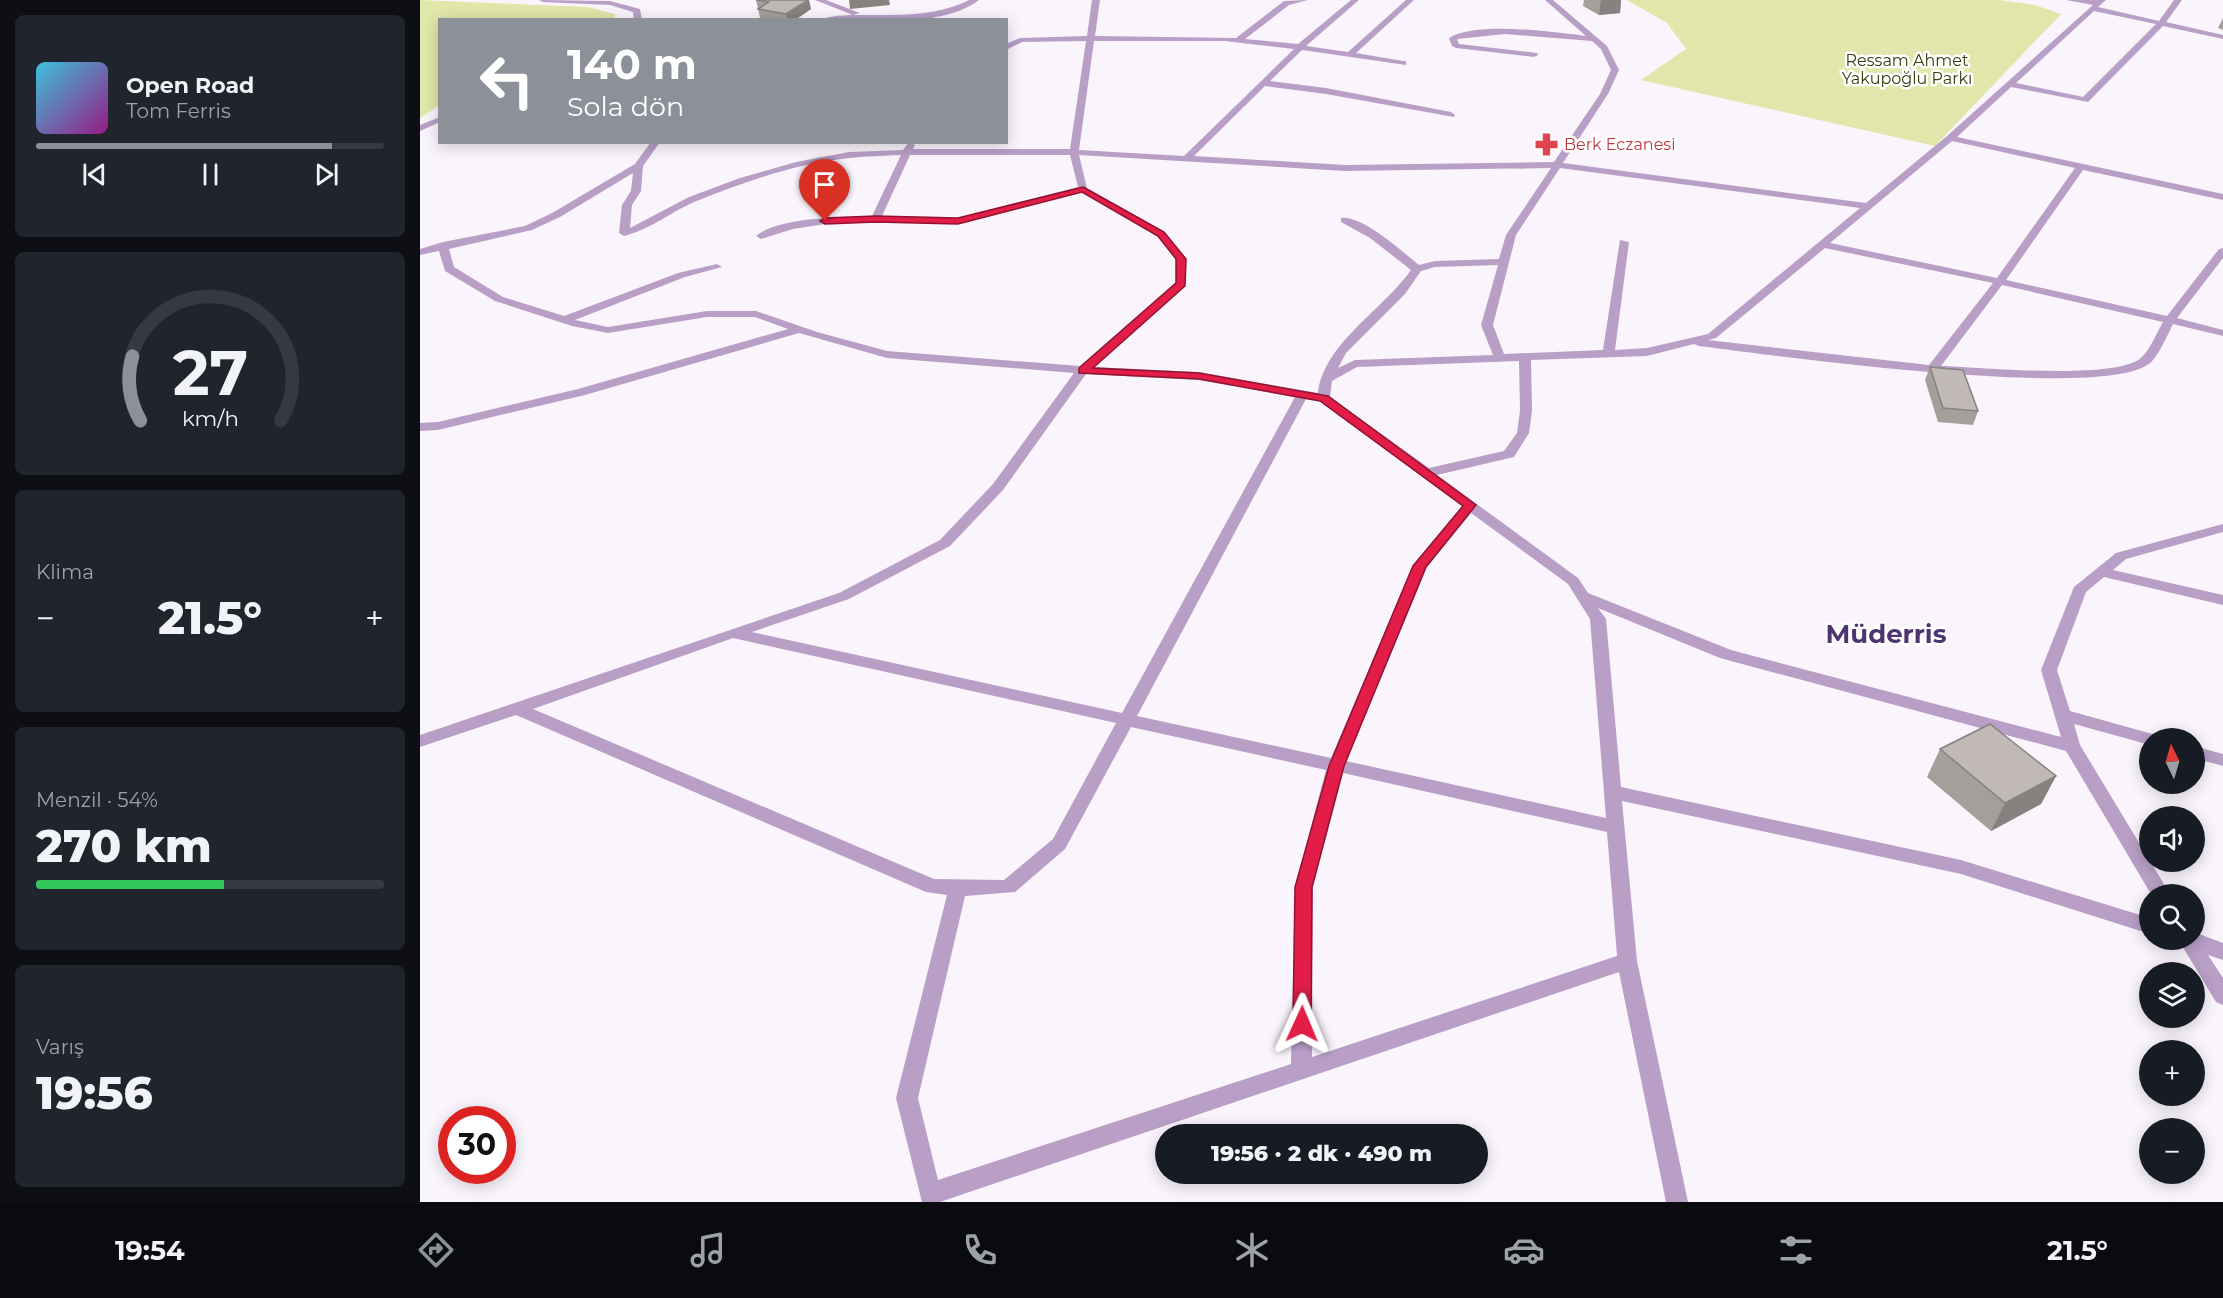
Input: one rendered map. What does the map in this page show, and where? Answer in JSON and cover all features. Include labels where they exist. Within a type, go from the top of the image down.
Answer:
[{"type":"street","points":[[543,0],[610,3],[638,11],[638,18]]},
{"type":"street","points":[[621,6],[638,0]]},
{"type":"street","points":[[819,0],[864,16]]},
{"type":"street","points":[[844,18],[937,14],[964,7],[975,0]]},
{"type":"street","points":[[1083,189],[1074,152],[1095,0]]},
{"type":"street","points":[[1237,41],[1287,3],[1304,0]]},
{"type":"street","points":[[1186,159],[1300,47],[1355,0]]},
{"type":"street","points":[[1349,55],[1410,0]]},
{"type":"street","points":[[1500,358],[1487,325],[1511,235],[1604,94],[1615,70],[1604,48],[1549,0]]},
{"type":"street","points":[[2070,0],[2098,4],[2160,25],[2223,37]]},
{"type":"street","points":[[2009,84],[2085,100],[2160,25],[2178,0]]},
{"type":"street","points":[[1326,379],[1355,364],[1647,352],[1712,336],[1950,138],[2098,4]]},
{"type":"street","points":[[1534,55],[1456,46],[1453,38],[1479,31],[1504,30],[1593,39]]},
{"type":"street","points":[[1008,47],[1020,40],[1237,41],[1300,47],[1403,63]]},
{"type":"street","points":[[1263,83],[1326,91],[1451,115]]},
{"type":"street","points":[[420,130],[438,119]]},
{"type":"street","points":[[420,130],[438,127]]},
{"type":"street","points":[[1950,138],[2223,197]]},
{"type":"street","points":[[420,252],[443,245],[528,228],[556,215],[638,166],[654,146]]},
{"type":"street","points":[[638,166],[636,191],[627,205],[624,233],[638,229],[692,199],[743,180],[796,165],[910,147],[1074,152],[1345,168],[1557,165],[1868,206]]},
{"type":"street","points":[[876,219],[910,147]]},
{"type":"street","points":[[1932,369],[2000,281],[2081,166]]},
{"type":"street","points":[[420,741],[517,709],[631,667],[844,597],[945,543],[998,487],[1083,370],[1181,284],[1181,259],[1161,234],[1083,189],[958,221],[876,219],[791,226],[761,236]]},
{"type":"street","points":[[1345,220],[1361,227],[1394,249],[1417,269]]},
{"type":"street","points":[[1609,353],[1624,242]]},
{"type":"street","points":[[1822,244],[2000,281],[2223,333]]},
{"type":"street","points":[[443,245],[450,269],[499,298],[564,320],[608,330],[707,314],[756,314],[800,330],[887,354],[1083,370],[1199,376],[1324,399],[1573,580],[1598,619],[1627,961],[1677,1202]]},
{"type":"street","points":[[1690,342],[1932,369],[2073,375],[2118,372],[2146,361],[2170,320],[2223,251]]},
{"type":"street","points":[[1324,399],[1326,379],[1341,351],[1401,292],[1417,269],[1435,264],[1504,262]]},
{"type":"street","points":[[564,320],[682,275],[717,267]]},
{"type":"street","points":[[420,427],[438,426],[581,392],[800,330]]},
{"type":"street","points":[[1426,473],[1509,454],[1523,433],[1526,411],[1525,357]]},
{"type":"street","points":[[517,709],[933,887],[1008,887],[1059,844],[1302,394]]},
{"type":"street","points":[[1302,1070],[1304,887],[1336,766],[1420,566],[1470,505]]},
{"type":"street","points":[[2155,884],[2072,746],[2049,670],[2079,591],[2101,572],[2121,556],[2223,528]]},
{"type":"street","points":[[2101,572],[2223,600]]},
{"type":"street","points":[[1583,596],[1726,654],[2072,746]]},
{"type":"street","points":[[732,633],[1616,827]]},
{"type":"street","points":[[2063,715],[2139,736]]},
{"type":"street","points":[[2205,755],[2223,760]]},
{"type":"street","points":[[1613,792],[1961,867],[2139,923]]},
{"type":"street","points":[[958,888],[907,1098],[930,1194],[1627,961]]},
{"type":"street","points":[[2205,945],[2223,952]]},
{"type":"street","points":[[2196,950],[2223,996]]},
{"type":"green space","points":[[420,0],[588,7],[615,14],[614,18],[438,18],[438,107],[420,118]]},
{"type":"green space","name":"Ressam Ahmet Yakupoğlu Parkı","points":[[1627,0],[1999,0],[2035,5],[2061,14],[1935,146],[1641,80],[1686,49],[1667,23]]},
{"type":"building","points":[[756,0],[808,0],[786,14],[758,9],[769,2]]},
{"type":"building","points":[[1930,367],[1963,370],[1978,411],[1943,408]]},
{"type":"building","points":[[1990,724],[2056,776],[2005,803],[1940,749]]},
{"type":"place","name":"Berk Eczanesi","points":[[1546,144]]},
{"type":"district","name":"Müderris","points":[[1886,634]]},
{"type":"route","points":[[825,221],[876,219],[958,221],[997,213],[1083,189],[1161,234],[1181,259],[1181,284],[1083,370],[1199,376],[1324,399],[1470,505],[1420,566],[1336,766],[1304,887],[1302,1024]]}]
